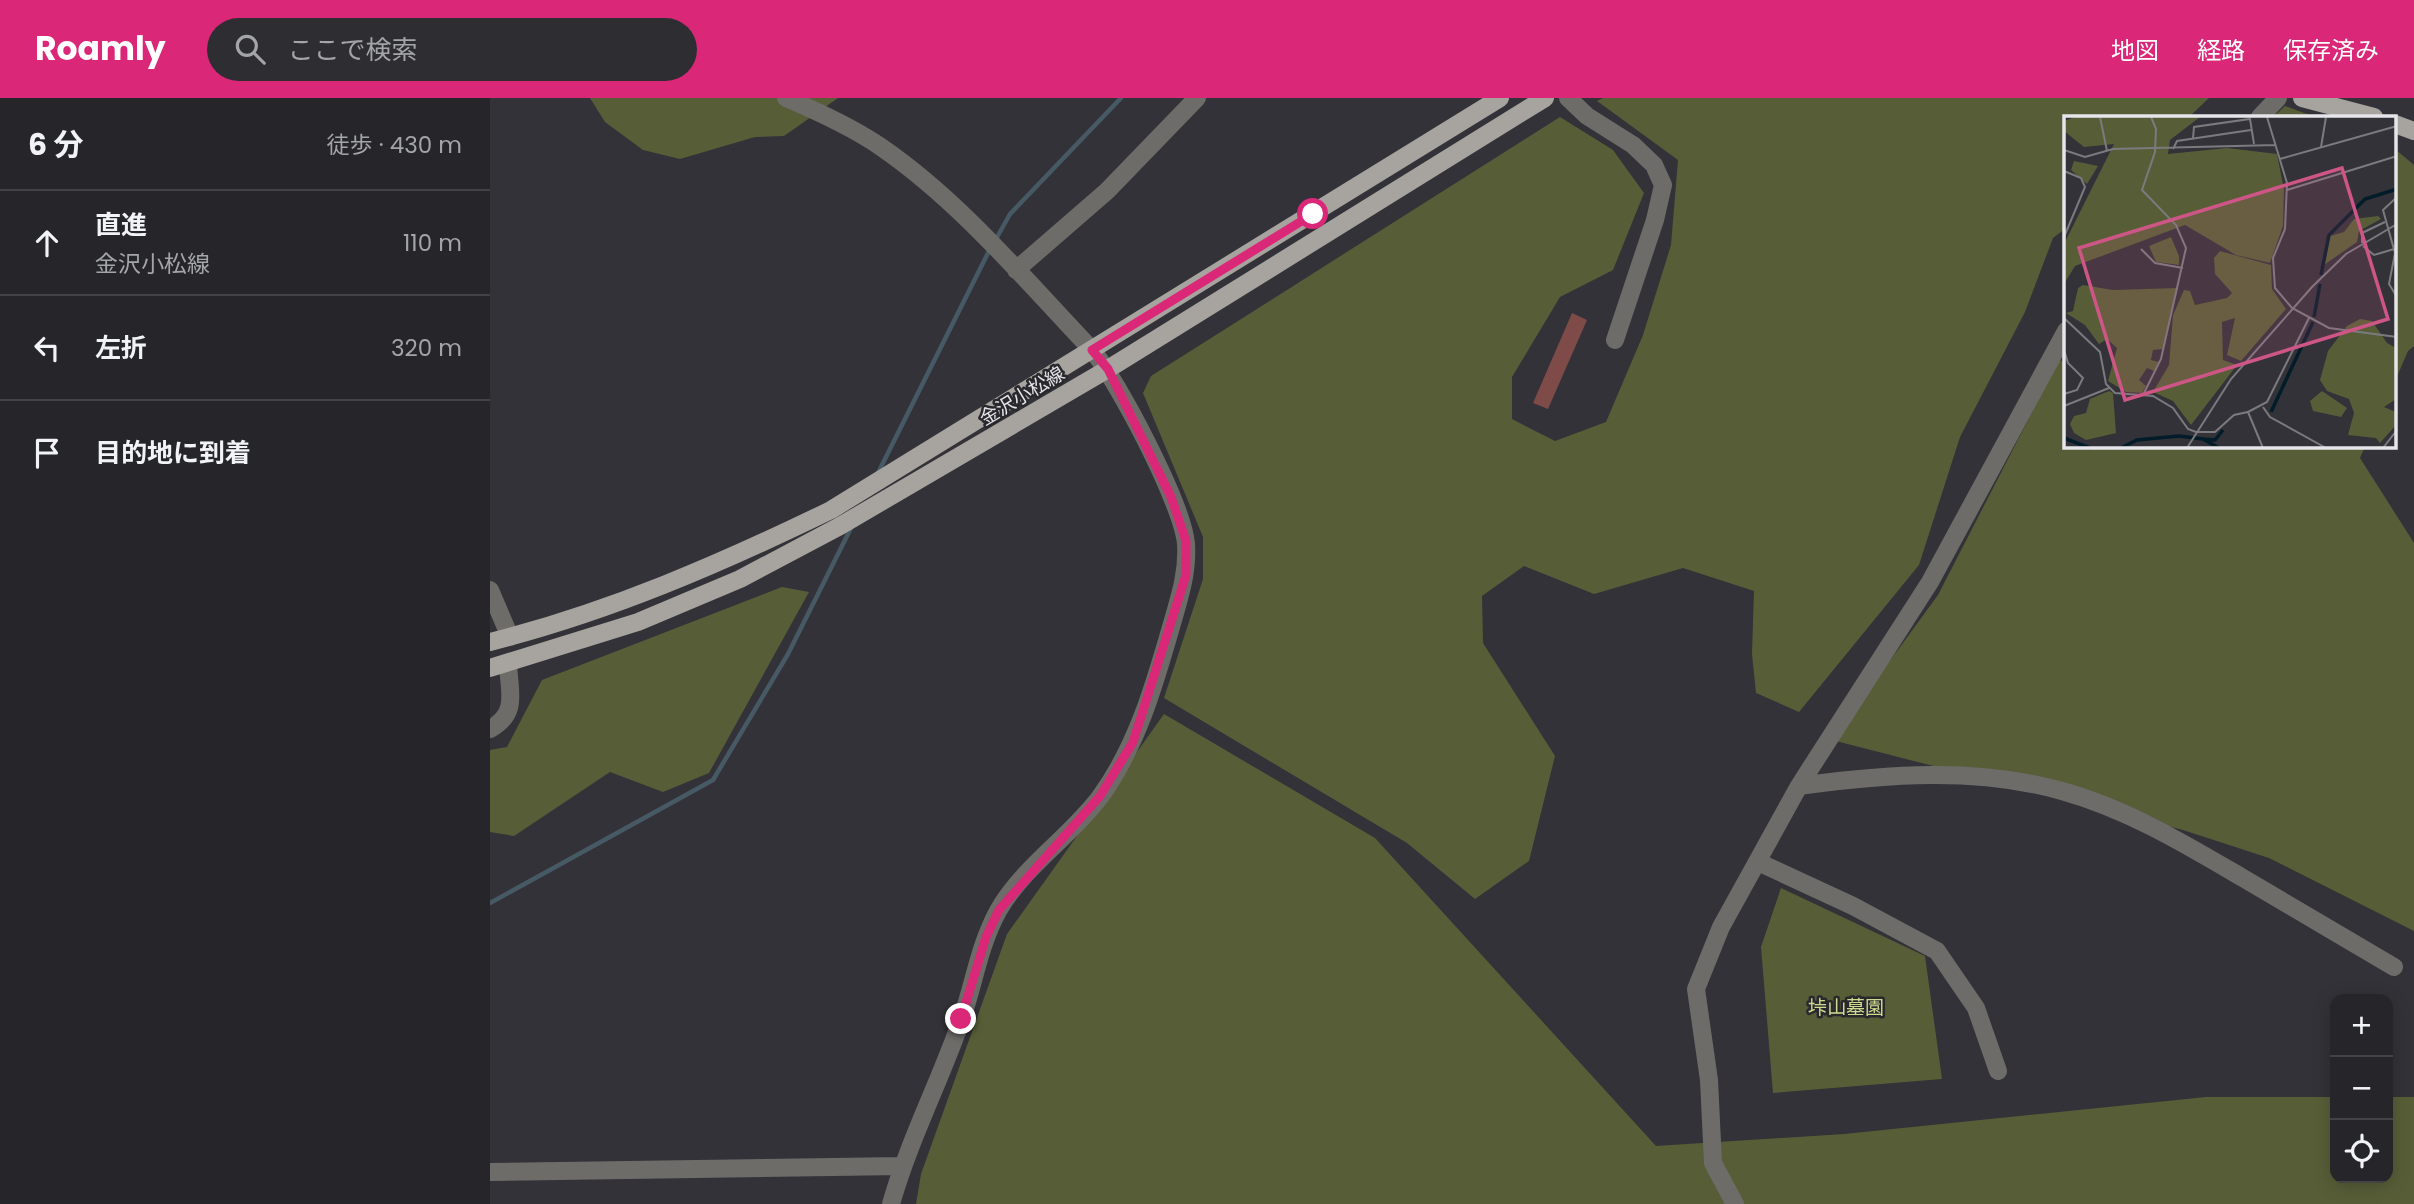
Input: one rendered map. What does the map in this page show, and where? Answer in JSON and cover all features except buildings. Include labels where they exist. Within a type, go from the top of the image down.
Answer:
[{"type":"main road","name":"金沢小松線","points":[[490,642],[631,599],[733,558],[831,510],[928,453],[1500,98]]},
{"type":"main road","name":"金沢小松線","points":[[499,665],[638,622],[740,579],[840,526],[1108,369],[1545,98]]},
{"type":"main road","points":[[2302,98],[2370,116]]},
{"type":"main road","points":[[2396,124],[2414,131]]},
{"type":"street","points":[[786,98],[879,146],[904,164],[971,225],[1092,350],[1108,369],[1171,497],[1186,541],[1186,575],[1133,742],[1094,804],[999,910],[986,937],[942,1071],[902,1166],[891,1204]]},
{"type":"street","points":[[1013,268],[1115,184],[1197,98]]},
{"type":"street","points":[[1568,98],[1587,116],[1633,145],[1654,164],[1663,185],[1655,220],[1615,340]]},
{"type":"street","points":[[2261,116],[2278,98]]},
{"type":"street","points":[[1735,1204],[1713,1163],[1709,1080],[1696,989],[1721,927],[1799,786],[1930,582],[2064,335]]},
{"type":"street","points":[[490,590],[510,637]]},
{"type":"street","points":[[490,729],[504,722],[511,707],[499,665]]},
{"type":"street","points":[[1799,786],[1863,777],[1938,774],[2030,784],[2062,791],[2117,809],[2181,841],[2394,967]]},
{"type":"street","points":[[1758,862],[1853,906],[1937,951],[1976,1008],[1998,1071]]},
{"type":"street","points":[[490,1172],[902,1166]]},
{"type":"green space","points":[[590,98],[838,98],[784,136],[755,137],[680,159],[643,150],[605,122]]},
{"type":"green space","points":[[1603,98],[2209,98],[2190,116],[2064,116],[2064,230],[2053,238],[2025,312],[1960,437],[1919,565],[1799,712],[1756,693],[1752,654],[1754,591],[1683,568],[1594,594],[1524,566],[1482,596],[1483,643],[1555,756],[1529,861],[1475,899],[1407,843],[1164,698],[1203,579],[1203,537],[1143,393],[1151,376],[1560,117],[1613,150],[1644,193],[1613,270],[1560,297],[1512,377],[1512,419],[1555,441],[1606,422],[1643,335],[1671,245],[1678,160],[1597,101]]},
{"type":"green space","points":[[2285,106],[2312,116],[2274,116]]},
{"type":"green space","points":[[2396,150],[2414,165],[2414,346],[2408,351],[2396,379]]},
{"type":"green space","points":[[2059,360],[2064,361],[2064,448],[2364,448],[2360,458],[2414,543],[2414,931],[2269,858],[2183,830],[1832,740],[1938,595]]},
{"type":"green space","points":[[782,587],[809,592],[709,773],[663,792],[610,772],[514,836],[490,832],[490,750],[507,747],[542,680]]},
{"type":"green space","points":[[1164,714],[1375,838],[1656,1146],[1844,1134],[2206,1097],[2330,1097],[2330,1183],[2393,1183],[2393,1097],[2414,1097],[2414,1204],[916,1204],[921,1174],[1007,934]]},
{"type":"green space","name":"垰山墓園","points":[[1781,888],[1925,956],[1942,1079],[1773,1093],[1761,947]]},
{"type":"waterway","points":[[996,239],[1010,214],[1121,98]]},
{"type":"waterway","points":[[878,473],[990,249]]},
{"type":"waterway","points":[[490,903],[713,780],[788,654],[851,528]]},
{"type":"route","points":[[961,1019],[986,937],[999,910],[1016,887],[1080,821],[1125,758],[1140,724],[1186,575],[1186,541],[1171,497],[1108,369],[1092,350],[1313,214]]}]
